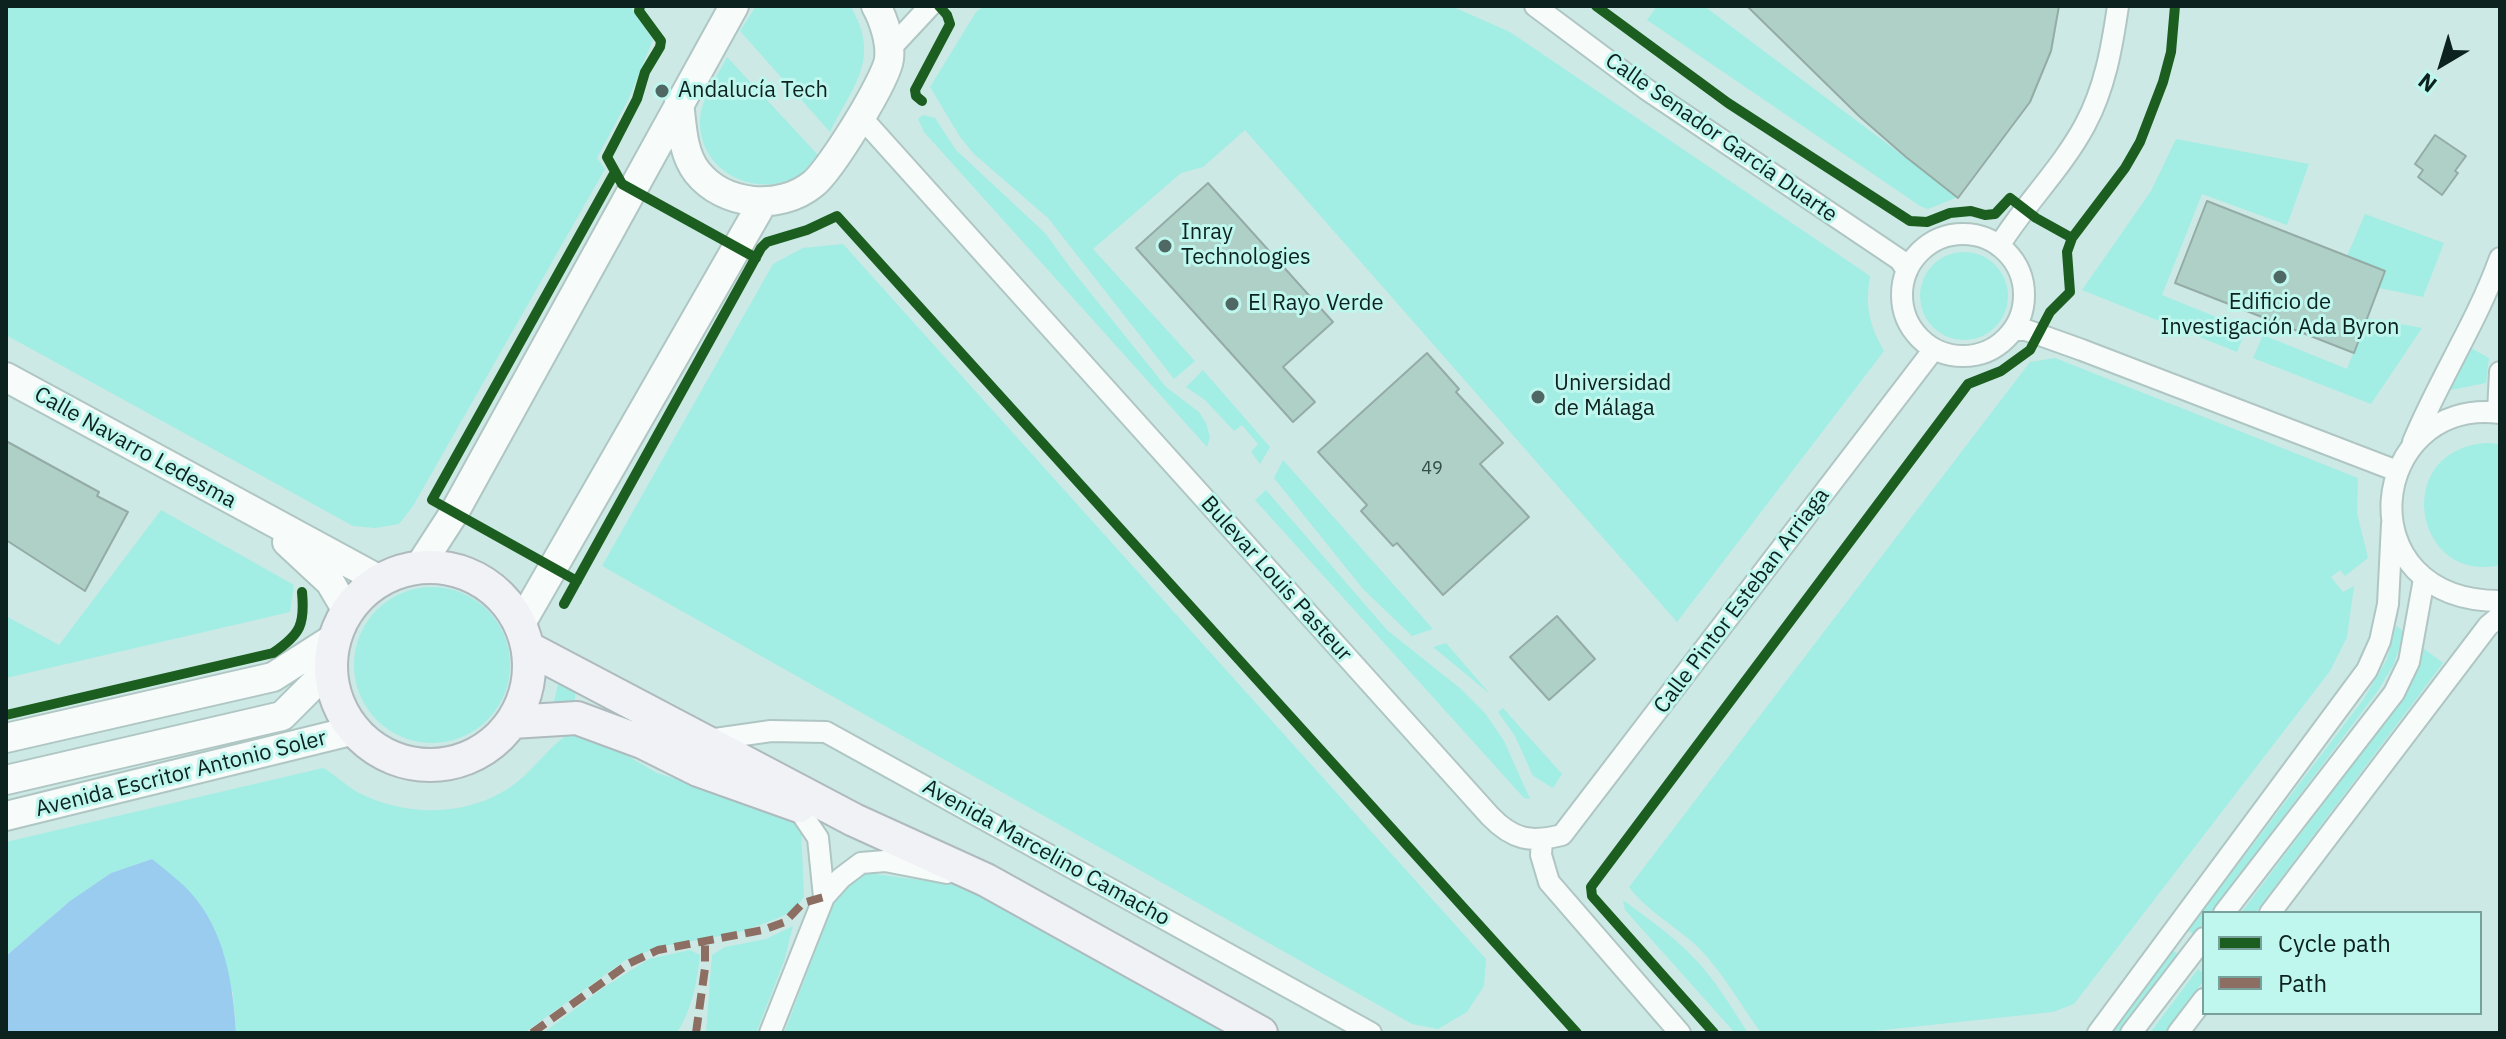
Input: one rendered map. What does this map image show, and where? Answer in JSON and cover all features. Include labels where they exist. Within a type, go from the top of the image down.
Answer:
[{"type":"main road","points":[[419,567],[450,569],[479,580],[503,599],[524,636],[529,674],[524,699],[512,722],[491,745],[465,759],[436,765],[406,762],[378,750],[355,730],[337,701],[337,639],[362,594],[380,580],[419,567]]},
{"type":"main road","points":[[524,636],[854,820],[986,880],[1261,1033]]},
{"type":"main road","points":[[512,722],[577,718],[642,742],[698,770],[795,804],[854,820]]},
{"type":"street","points":[[419,567],[454,513],[734,6]]},
{"type":"street","points":[[679,102],[685,147],[697,172],[724,195],[763,202],[795,196],[814,183],[861,117],[889,61],[883,24],[876,6]]},
{"type":"street","points":[[888,51],[930,6]]},
{"type":"street","name":"Calle Senador García Duarte","points":[[1535,6],[1646,89],[1900,260],[1907,271]]},
{"type":"street","points":[[1999,246],[2084,127],[2102,84],[2118,6]]},
{"type":"street","name":"Bulevar Louis Pasteur","points":[[861,117],[1490,816],[1503,829],[1524,839],[1542,840]]},
{"type":"street","points":[[524,636],[763,202]]},
{"type":"street","points":[[1968,234],[1999,246],[2014,262],[2022,278],[2024,296],[2014,330],[1994,348],[1969,356],[1951,355],[1934,349],[1919,338],[1902,306],[1902,288],[1907,271],[1917,255],[1931,243],[1949,236],[1968,234]]},
{"type":"street","points":[[2087,1033],[2102,1028],[2367,670],[2380,641],[2388,604],[2391,503],[2397,471],[2431,397],[2469,328],[2500,258]]},
{"type":"street","points":[[2014,330],[2026,330],[2082,350],[2397,471]]},
{"type":"street","name":"Calle Pintor Esteban Arriaga","points":[[1542,840],[1562,835],[1575,820],[1934,349]]},
{"type":"street","points":[[2409,450],[2431,428],[2459,415],[2477,411],[2499,412],[2500,372]]},
{"type":"street","name":"Calle Navarro Ledesma","points":[[6,377],[380,580]]},
{"type":"street","name":"Calle Navarro Ledesma","points":[[264,519],[330,582],[337,639]]},
{"type":"street","points":[[2392,524],[2399,546],[2424,579],[2447,594],[2474,601],[2500,601]]},
{"type":"street","points":[[2226,911],[2394,693],[2409,662],[2424,579]]},
{"type":"street","points":[[2272,911],[2488,626],[2500,616]]},
{"type":"street","points":[[6,738],[273,677],[337,639]]},
{"type":"street","name":"Avenida Escritor Antonio Soler","points":[[6,780],[282,716],[337,639]]},
{"type":"street","name":"Avenida Escritor Antonio Soler","points":[[6,816],[355,730]]},
{"type":"street","name":"Avenida Marcelino Camacho","points":[[708,740],[771,731],[826,732],[1371,1033]]},
{"type":"street","points":[[795,804],[818,838],[824,897]]},
{"type":"street","points":[[1542,840],[1541,855],[1549,882],[1680,1033]]},
{"type":"street","points":[[770,1033],[824,897],[841,878],[861,863],[885,861],[986,880]]},
{"type":"street","points":[[2131,1033],[2202,941]]},
{"type":"street","points":[[2178,1033],[2202,1002]]},
{"type":"shaded area","points":[[6,6],[630,6],[653,40],[629,98],[597,158],[605,169],[413,506],[399,524],[375,528],[353,526],[6,335]]},
{"type":"shaded area","points":[[756,6],[851,7],[860,25],[864,57],[855,85],[830,132],[740,31]]},
{"type":"shaded area","points":[[984,6],[1451,6],[1510,32],[1870,276],[1870,315],[1884,351],[1677,622],[1245,130],[1203,167],[1181,173],[1093,249],[1195,361],[1174,379],[1048,218],[974,154],[930,87],[976,12]]},
{"type":"shaded area","points":[[1657,6],[1704,6],[1958,197],[1928,209],[1920,206],[1647,20]]},
{"type":"shaded area","points":[[727,57],[818,155],[796,177],[780,183],[748,182],[720,168],[710,156],[703,142],[700,116],[709,90]]},
{"type":"shaded area","points":[[923,115],[935,118],[956,150],[1045,233],[1166,387],[1199,412],[1210,437],[1207,447],[924,132],[918,119]]},
{"type":"shaded area","points":[[2176,139],[2309,164],[2287,225],[2202,194],[2162,295],[2246,329],[2237,352],[2082,290],[2151,191]]},
{"type":"shaded area","points":[[2365,214],[2444,243],[2423,297],[2379,288],[2385,271],[2347,256]]},
{"type":"shaded area","points":[[843,244],[1486,959],[1484,986],[1467,1012],[1438,1029],[1412,1024],[602,566],[773,264],[803,248]]},
{"type":"shaded area","points":[[1964,252],[1989,259],[2001,271],[2008,296],[2001,321],[1989,333],[1964,340],[1939,333],[1927,321],[1920,296],[1927,271],[1939,259]]},
{"type":"shaded area","points":[[2367,318],[2422,328],[2371,404],[2253,358],[2263,335],[2347,369]]},
{"type":"shaded area","points":[[2471,348],[2489,358],[2486,383],[2451,390],[2449,388]]},
{"type":"shaded area","points":[[2055,358],[2358,478],[2357,513],[2368,558],[2345,576],[2340,570],[2331,577],[2343,592],[2354,586],[2347,637],[2330,671],[2074,1004],[2053,1012],[1855,1033],[1761,1033],[1724,978],[1699,948],[1644,904],[1629,887],[2030,362]]},
{"type":"shaded area","points":[[1203,370],[1270,447],[1260,464],[1251,452],[1258,444],[1242,425],[1234,431],[1205,400],[1186,387]]},
{"type":"shaded area","points":[[2487,443],[2500,444],[2500,565],[2471,566],[2448,555],[2433,537],[2425,514],[2426,490],[2436,467],[2456,451]]},
{"type":"shaded area","points":[[1283,460],[1433,629],[1412,636],[1363,589],[1274,478]]},
{"type":"shaded area","points":[[1266,490],[1387,630],[1461,689],[1485,713],[1504,741],[1530,799],[1524,798],[1255,500]]},
{"type":"shaded area","points":[[161,510],[294,585],[290,612],[6,678],[6,616],[59,645]]},
{"type":"shaded area","points":[[432,587],[462,593],[487,610],[504,635],[510,665],[504,695],[487,720],[462,737],[432,743],[402,737],[377,720],[360,695],[354,665],[360,635],[377,610],[402,593]]},
{"type":"shaded area","points":[[2396,626],[2405,632],[2393,666],[2377,692],[2213,911],[2202,911],[2363,700],[2387,659]]},
{"type":"shaded area","points":[[1446,643],[1490,694],[1433,647]]},
{"type":"shaded area","points":[[2423,648],[2443,663],[2257,911],[2243,911],[2400,702],[2414,676]]},
{"type":"shaded area","points":[[559,680],[576,688],[574,706],[553,706]]},
{"type":"shaded area","points":[[1503,708],[1562,774],[1553,788],[1533,776],[1515,736],[1498,712]]},
{"type":"shaded area","points":[[571,732],[595,737],[657,773],[788,815],[801,827],[804,897],[794,910],[737,933],[658,947],[624,961],[524,1033],[236,1033],[233,993],[152,859],[111,873],[70,901],[6,956],[6,842],[323,768],[354,790],[378,801],[417,810],[456,808],[476,804],[512,786]]},
{"type":"shaded area","points":[[152,859],[190,892],[212,923],[225,958],[236,1033],[6,1033],[6,956],[70,901],[111,873]]},
{"type":"shaded area","points":[[869,873],[985,889],[1243,1033],[784,1033],[833,905],[852,876]]},
{"type":"shaded area","points":[[1623,900],[1692,956],[1748,1033],[1735,1033],[1625,910]]},
{"type":"shaded area","points":[[2202,912],[2202,925],[2194,935],[2188,930]]},
{"type":"shaded area","points":[[793,926],[784,961],[756,1033],[706,1033],[712,955],[725,947],[766,939]]},
{"type":"shaded area","points":[[690,950],[700,955],[697,975],[690,1005],[677,1033],[543,1033],[603,988],[649,959]]},
{"type":"shaded area","points":[[2173,950],[2179,955],[2121,1033],[2110,1033]]},
{"type":"shaded area","points":[[2198,969],[2202,972],[2202,983],[2164,1033],[2150,1033]]},
{"type":"building","points":[[1747,6],[2059,6],[2051,51],[2030,102],[1958,198],[1859,116]]},
{"type":"building","points":[[2435,135],[2466,156],[2442,195],[2418,177],[2423,170],[2415,164]]},
{"type":"building","name":"El Rayo Verde","points":[[1208,183],[1333,322],[1283,367],[1315,402],[1293,422],[1136,248]]},
{"type":"building","name":"Edificio de Investigación Ada Byron","points":[[2207,201],[2385,271],[2354,353],[2175,283]]},
{"type":"building","points":[[1427,353],[1459,389],[1456,392],[1503,443],[1480,464],[1529,517],[1443,595],[1397,543],[1393,546],[1361,511],[1367,505],[1318,452]]},
{"type":"building","points":[[6,441],[99,492],[97,496],[128,512],[85,591],[6,540]]},
{"type":"building","points":[[1557,616],[1595,659],[1549,700],[1510,657]]},
{"type":"marked path","points":[[532,1033],[628,964],[658,950],[763,930],[785,922],[803,903],[824,897]]},
{"type":"marked path","points":[[696,1033],[705,968],[705,943]]},
{"type":"cycle path","points":[[640,6],[639,11],[661,41],[660,47],[645,72],[637,99],[607,157],[622,184],[756,258]]},
{"type":"cycle path","points":[[922,101],[915,90],[950,24],[939,6]]},
{"type":"cycle path","points":[[1596,6],[1728,103],[1910,221],[1927,222],[1950,213],[1971,211],[1995,214],[2010,198],[2036,218],[2072,238]]},
{"type":"cycle path","points":[[1714,1033],[1592,896],[1591,887],[1968,384],[2001,371],[2030,350],[2050,312],[2070,292],[2067,252],[2072,238],[2125,168],[2140,142],[2171,52],[2175,6]]},
{"type":"cycle path","points":[[577,581],[432,500],[615,172]]},
{"type":"cycle path","points":[[564,604],[761,248],[767,242],[807,230],[837,216],[1577,1033]]},
{"type":"cycle path","points":[[6,715],[273,653],[290,640],[299,627],[303,612],[302,592]]},
{"type":"place","name":"Andalucía Tech","points":[[662,91]]},
{"type":"place","name":"Inray Technologies","points":[[1165,246]]},
{"type":"place","name":"Edificio de Investigación Ada Byron","points":[[2280,277]]},
{"type":"place","name":"El Rayo Verde","points":[[1232,304]]},
{"type":"place","name":"Universidad de Málaga","points":[[1538,397]]}]
